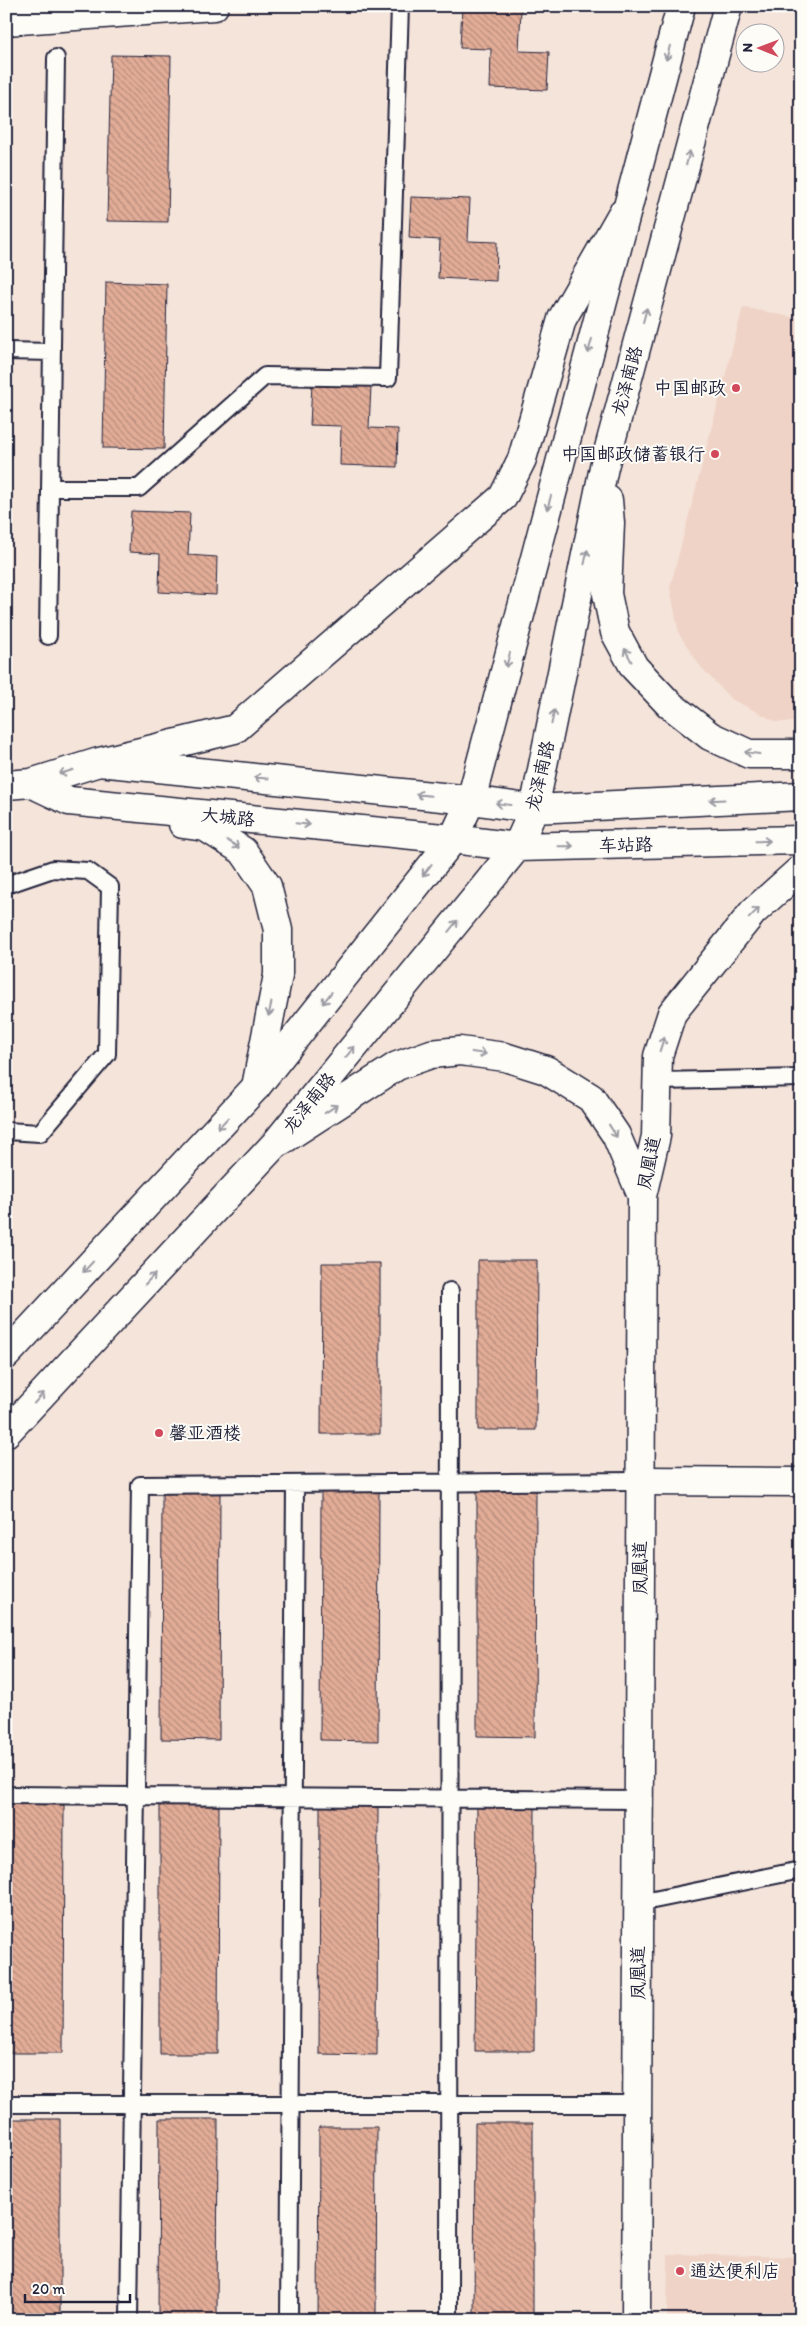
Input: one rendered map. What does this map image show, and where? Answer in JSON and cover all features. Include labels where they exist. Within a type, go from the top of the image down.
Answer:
[{"type":"street","points":[[6,21],[134,9],[214,6]]},
{"type":"street","points":[[6,1355],[256,1087],[452,839],[471,800],[681,6]]},
{"type":"street","name":"龙泽南路","points":[[6,1433],[275,1144],[517,847],[534,809],[604,466],[728,6]]},
{"type":"street","points":[[19,784],[99,762],[235,729],[503,497],[522,459],[562,319],[628,204]]},
{"type":"street","points":[[604,466],[610,523],[607,594],[615,632],[634,667],[669,704],[710,736],[748,754],[801,754]]},
{"type":"street","points":[[99,762],[471,800],[534,809],[801,796]]},
{"type":"street","name":"大城路","points":[[19,784],[70,801],[452,839]]},
{"type":"street","points":[[70,801],[104,814],[206,827],[243,851],[267,886],[278,930],[278,975],[256,1087]]},
{"type":"street","name":"车站路","points":[[452,839],[517,847],[801,840]]},
{"type":"street","name":"凤凰道","points":[[636,2320],[642,1196],[656,1136],[658,1056],[672,1013],[753,912],[801,869]]},
{"type":"street","points":[[275,1144],[397,1066],[431,1054],[460,1051],[505,1057],[546,1070],[591,1098],[616,1136],[642,1196]]},
{"type":"street","points":[[641,1481],[801,1482]]},
{"type":"lane","points":[[50,488],[138,488],[265,376],[388,378],[400,6]]},
{"type":"lane","points":[[48,636],[56,58]]},
{"type":"lane","points":[[6,351],[52,352]]},
{"type":"lane","points":[[6,885],[53,869],[88,870],[110,887],[107,1054],[40,1133],[6,1131]]},
{"type":"lane","points":[[658,1081],[801,1078]]},
{"type":"lane","points":[[449,2320],[450,1291]]},
{"type":"lane","points":[[129,2320],[140,1485],[641,1481]]},
{"type":"lane","points":[[289,2320],[296,1484]]},
{"type":"lane","points":[[6,1795],[639,1800]]},
{"type":"lane","points":[[639,1903],[801,1870]]},
{"type":"lane","points":[[6,2104],[638,2104]]},
{"type":"shaded area","points":[[743,307],[795,318],[801,313],[801,722],[777,722],[731,699],[700,666],[679,634],[670,588]]},
{"type":"shaded area","points":[[668,2254],[801,2257],[801,2320],[667,2320]]},
{"type":"building","points":[[462,6],[521,9],[519,51],[549,52],[547,90],[490,88],[491,49],[460,48]]},
{"type":"building","points":[[111,55],[171,56],[168,222],[107,221]]},
{"type":"building","points":[[411,197],[470,199],[468,241],[497,242],[496,281],[438,278],[440,240],[409,238]]},
{"type":"building","points":[[106,282],[167,284],[164,449],[103,448]]},
{"type":"building","points":[[312,383],[371,386],[369,428],[398,429],[397,467],[340,465],[341,426],[310,425]]},
{"type":"building","points":[[131,511],[190,513],[188,555],[217,557],[216,595],[159,592],[160,554],[129,552]]},
{"type":"building","points":[[478,1260],[537,1260],[536,1430],[478,1430]]},
{"type":"building","points":[[322,1263],[380,1263],[380,1434],[321,1434]]},
{"type":"building","points":[[477,1487],[536,1488],[535,1737],[477,1736]]},
{"type":"building","points":[[162,1491],[220,1491],[219,1740],[161,1739]]},
{"type":"building","points":[[321,1492],[379,1492],[378,1741],[320,1740]]},
{"type":"building","points":[[477,1802],[535,1802],[534,2051],[475,2051]]},
{"type":"building","points":[[6,1804],[64,1805],[63,2053],[6,2053]]},
{"type":"building","points":[[160,1805],[219,1806],[218,2054],[160,2054]]},
{"type":"building","points":[[320,1806],[378,1806],[377,2055],[319,2054]]},
{"type":"building","points":[[6,2119],[60,2119],[60,2320],[6,2320]]},
{"type":"building","points":[[159,2119],[218,2119],[217,2320],[158,2320]]},
{"type":"building","points":[[475,2123],[533,2123],[533,2320],[474,2320]]},
{"type":"building","points":[[319,2127],[377,2127],[376,2320],[318,2320]]},
{"type":"place","name":"中国邮政","points":[[736,388]]},
{"type":"place","name":"中国邮政储蓄银行","points":[[715,454]]},
{"type":"place","name":"馨亚酒楼","points":[[159,1433]]},
{"type":"place","name":"通达便利店","points":[[680,2271]]}]
